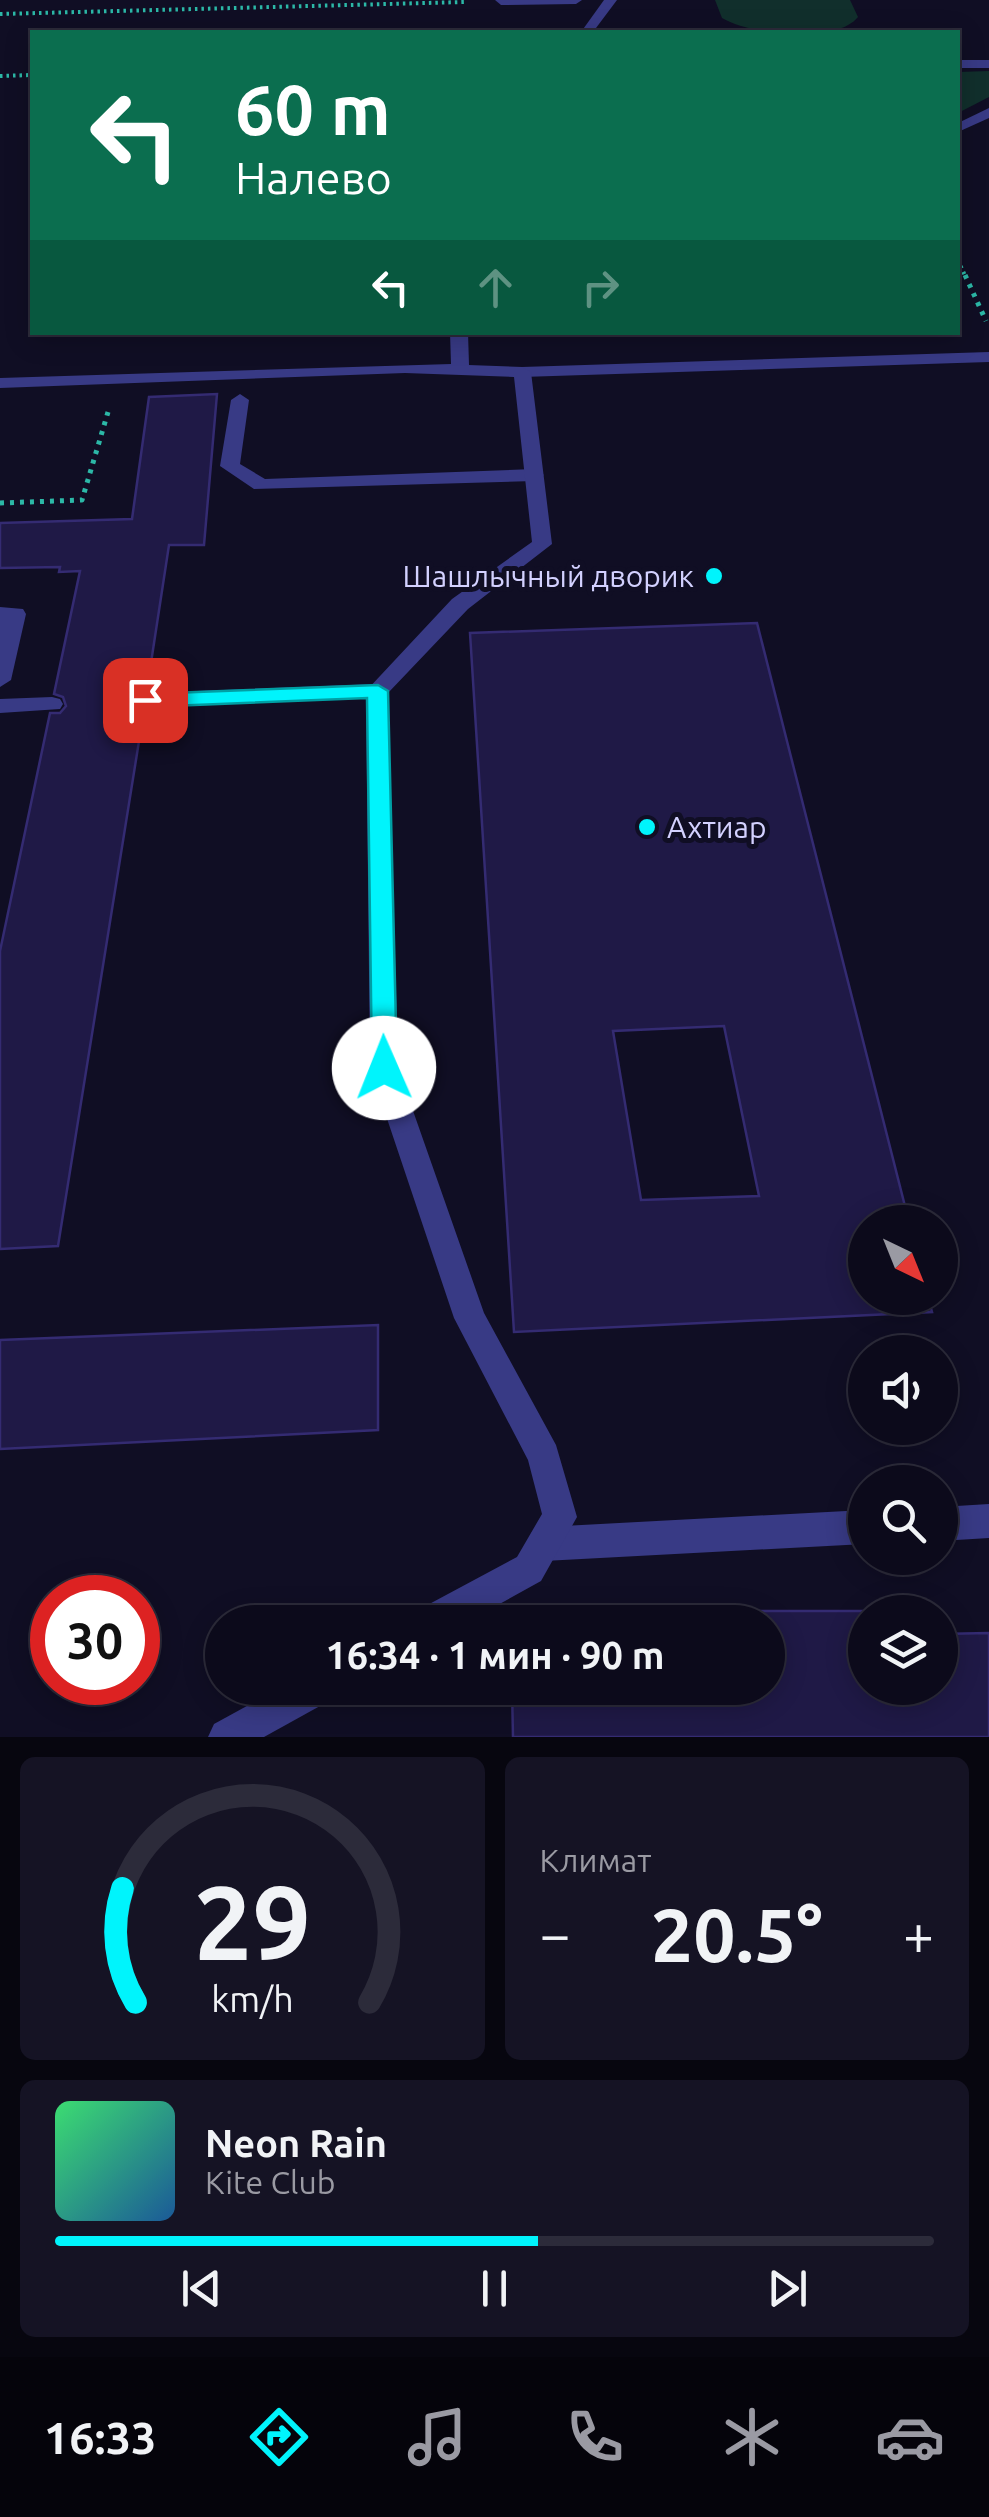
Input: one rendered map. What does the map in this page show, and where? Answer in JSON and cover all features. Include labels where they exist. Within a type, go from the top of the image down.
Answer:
[{"type":"street","points":[[501,2],[610,1]]},
{"type":"street","points":[[588,30],[610,1]]},
{"type":"street","points":[[960,64],[989,64]]},
{"type":"street","points":[[960,127],[989,112]]},
{"type":"street","points":[[459,335],[460,368]]},
{"type":"street","points":[[0,383],[405,368],[522,372],[989,357]]},
{"type":"street","points":[[464,1605],[529,1569],[560,1517],[544,1456],[470,1318],[384,1068],[378,691],[460,604],[542,544],[522,372]]},
{"type":"street","points":[[240,400],[230,466],[261,485],[534,475]]},
{"type":"street","points":[[0,614],[15,614],[0,680]]},
{"type":"street","points":[[145,700],[378,691]]},
{"type":"street","points":[[0,706],[52,704]]},
{"type":"street","points":[[958,1523],[989,1521]]},
{"type":"street","points":[[544,1544],[848,1529]]},
{"type":"street","points":[[228,1737],[285,1705]]},
{"type":"path","points":[[0,14],[501,2]]},
{"type":"path","points":[[0,76],[30,75]]},
{"type":"path","points":[[960,264],[989,326]]},
{"type":"path","points":[[0,503],[82,500],[109,411]]},
{"type":"green space","points":[[715,0],[850,0],[858,17],[834,30],[757,30],[722,18]]},
{"type":"green space","points":[[989,71],[989,97],[960,112],[960,72]]},
{"type":"building","points":[[217,394],[204,545],[169,545],[147,689],[130,699],[144,710],[58,1246],[0,1249],[0,951],[50,713],[60,713],[66,706],[63,697],[54,694],[80,571],[59,572],[60,567],[0,568],[0,523],[132,519],[149,397]]},
{"type":"building","name":"Ахтиар","points":[[757,623],[905,1205],[848,1205],[848,1315],[869,1315],[514,1332],[470,633]],"holes":[[[724,1026],[759,1196],[641,1200],[613,1031]]]},
{"type":"building","points":[[378,1325],[378,1430],[0,1449],[0,1340]]},
{"type":"building","points":[[785,1611],[848,1611],[848,1705],[958,1705],[958,1634],[989,1633],[989,1737],[513,1737],[512,1705],[785,1705]]},
{"type":"place","name":"Шашлычный дворик","points":[[714,576]]},
{"type":"place","name":"Ахтиар","points":[[647,827]]},
{"type":"route","points":[[145,700],[378,691],[384,1068]]}]
